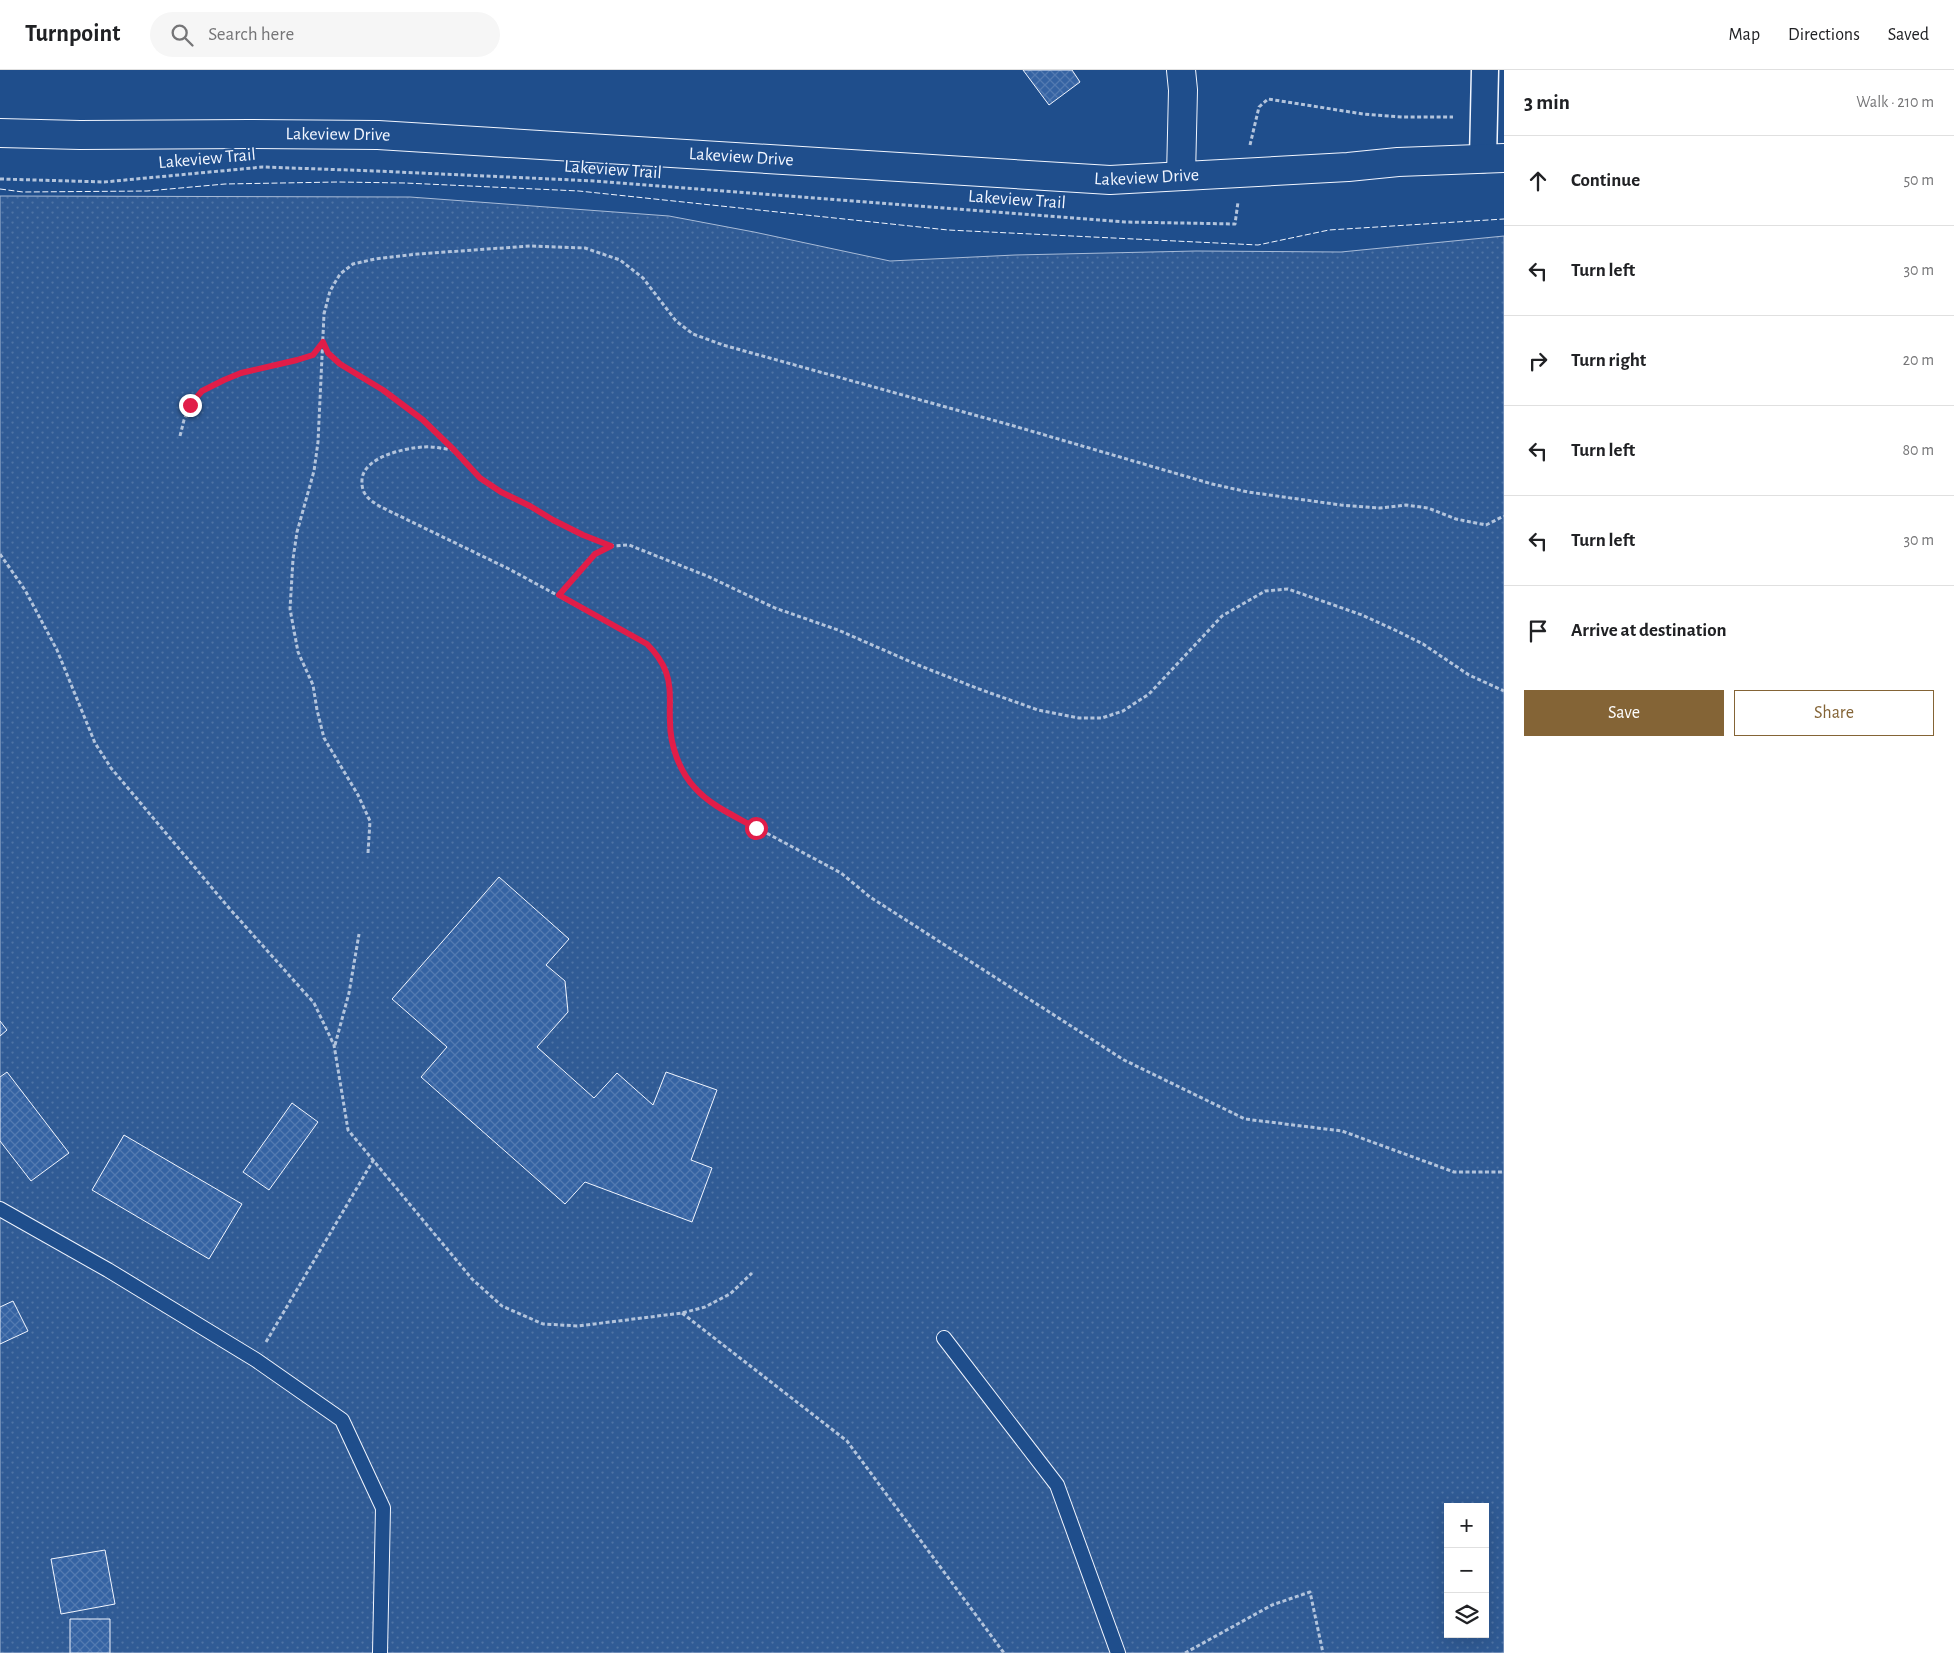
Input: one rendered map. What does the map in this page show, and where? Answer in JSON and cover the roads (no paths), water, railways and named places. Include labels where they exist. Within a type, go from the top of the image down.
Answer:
[{"type":"street","points":[[1181,70],[1184,90],[1181,176]]},
{"type":"street","points":[[1485,70],[1494,159]]},
{"type":"street","name":"Lakeview Drive","points":[[0,133],[378,135],[1110,180],[1398,162],[1494,159]]},
{"type":"lane","points":[[0,1209],[108,1270],[256,1360],[342,1420],[384,1508],[380,1653]]},
{"type":"lane","points":[[944,1338],[1057,1485],[1118,1653]]}]
